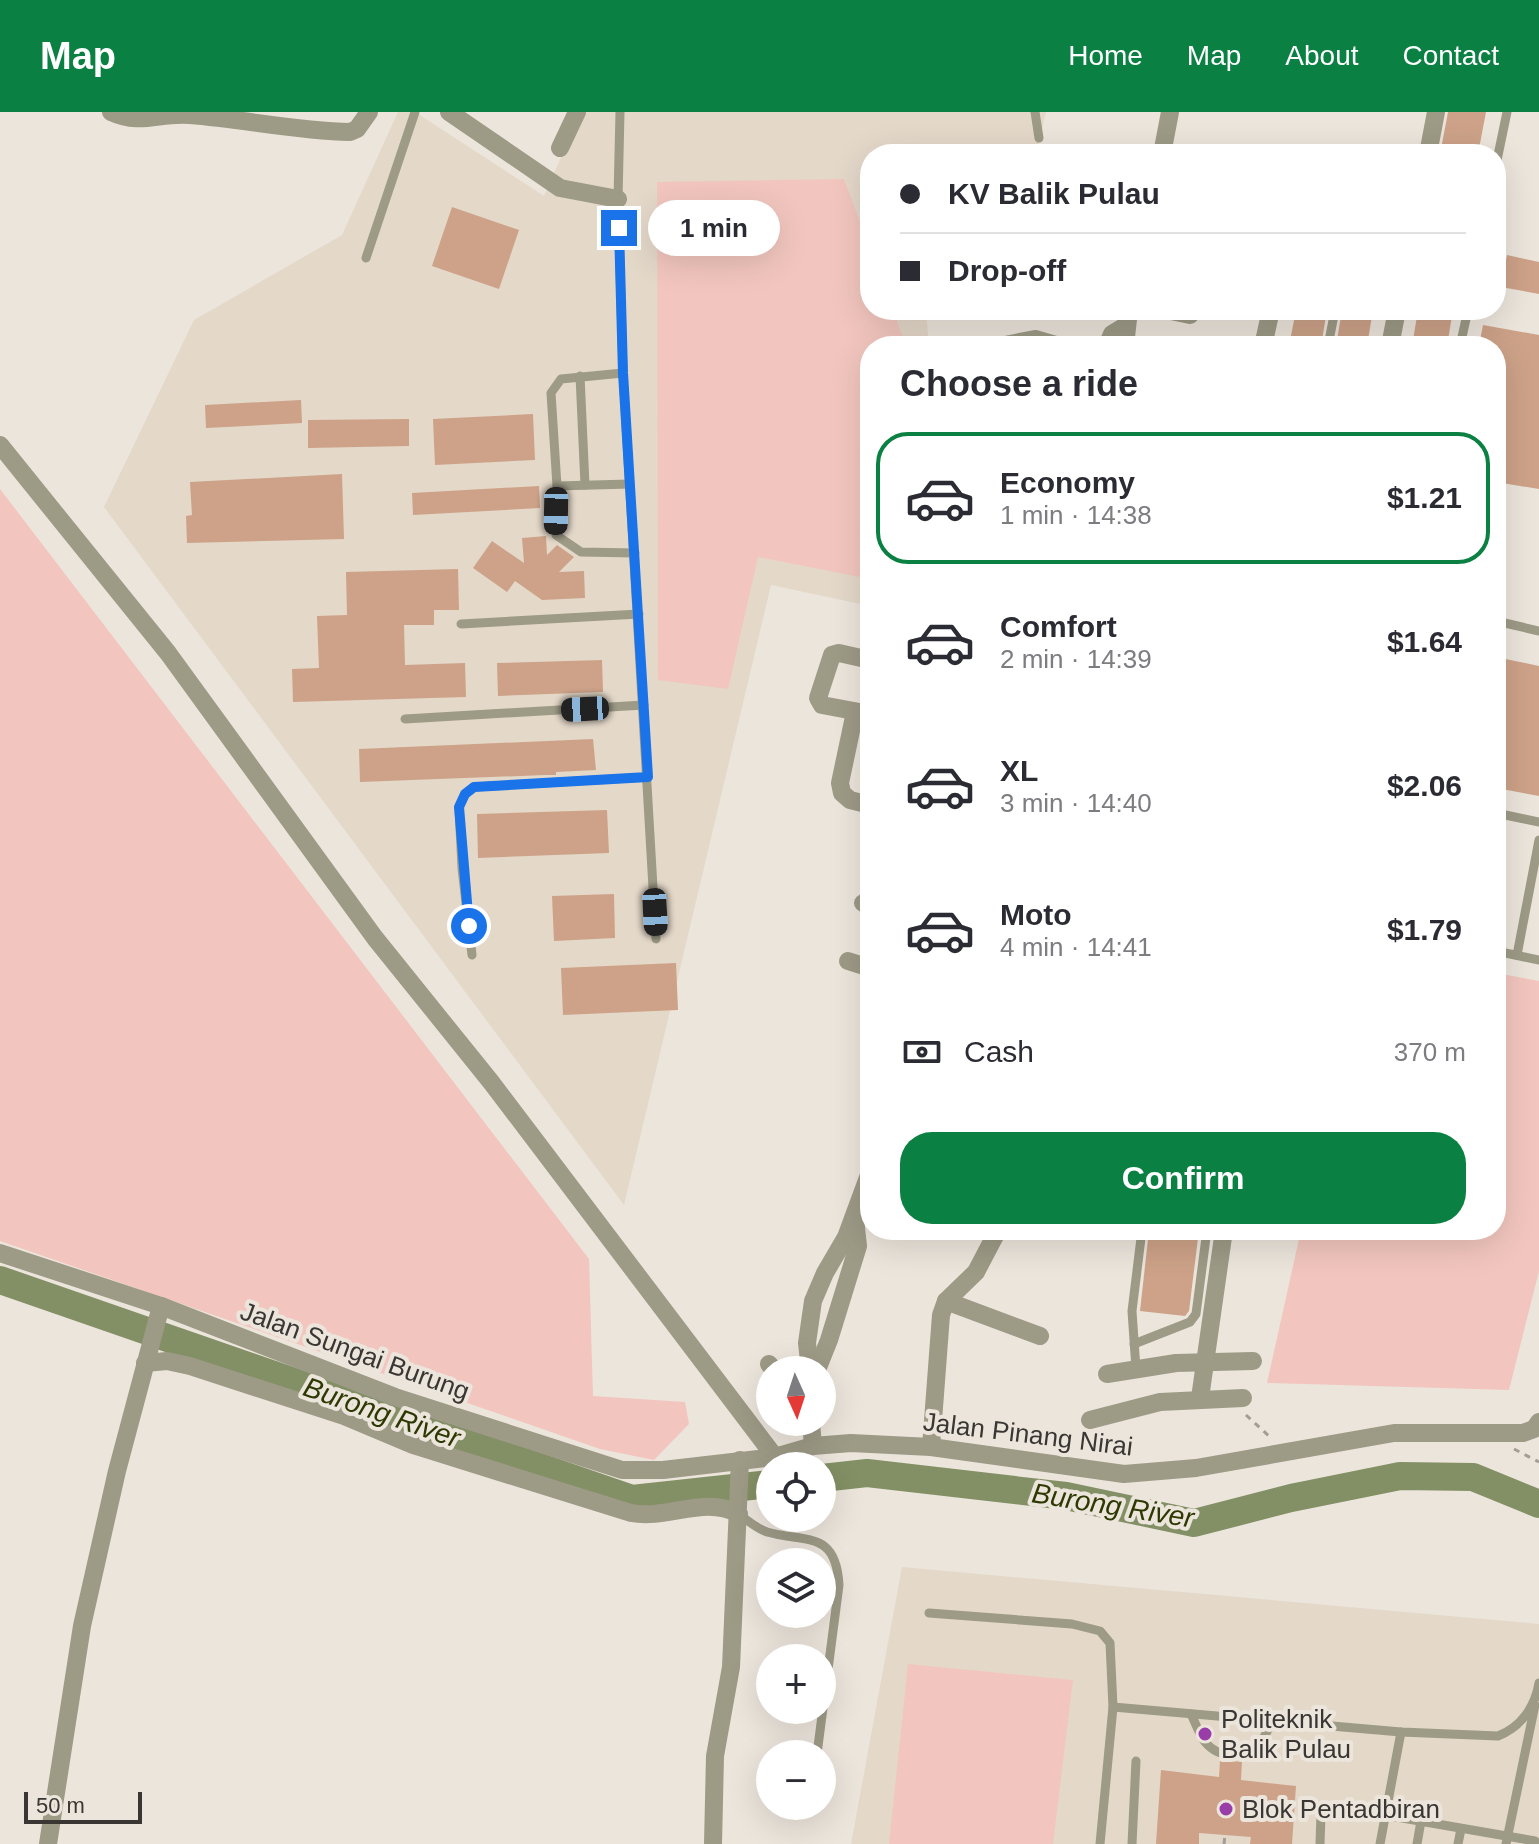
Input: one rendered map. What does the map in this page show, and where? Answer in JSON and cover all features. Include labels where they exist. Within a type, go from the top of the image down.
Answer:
[{"type":"street","points":[[111,112],[133,120],[191,115],[340,132],[357,129],[369,112]]},
{"type":"street","points":[[449,112],[556,186],[567,191],[618,199]]},
{"type":"street","points":[[560,148],[577,112]]},
{"type":"street","points":[[1164,144],[1170,112]]},
{"type":"street","points":[[1430,144],[1436,112]]},
{"type":"street","points":[[1111,336],[1126,320]]},
{"type":"street","points":[[0,445],[168,653],[375,938],[491,1082],[771,1452]]},
{"type":"street","points":[[860,658],[839,653],[832,655],[818,698],[822,705],[860,712]]},
{"type":"street","points":[[860,722],[840,783],[842,793],[850,800],[860,802]]},
{"type":"street","points":[[848,961],[860,965]]},
{"type":"street","points":[[808,1356],[807,1343],[813,1301],[860,1202]]},
{"type":"street","points":[[823,1356],[858,1246],[855,1217]]},
{"type":"street","points":[[931,1447],[937,1333],[946,1301],[976,1272],[993,1240]]},
{"type":"street","points":[[1200,1398],[1223,1240]]},
{"type":"street","name":"Jalan Sungai Burung","points":[[0,1253],[395,1397],[605,1465],[644,1471],[698,1465]]},
{"type":"street","points":[[946,1301],[1040,1336]]},
{"type":"street","points":[[48,1844],[82,1626],[117,1471],[160,1312]]},
{"type":"street","points":[[148,1356],[190,1366],[344,1416],[413,1445],[631,1513],[658,1514],[704,1505],[739,1512]]},
{"type":"street","points":[[1107,1374],[1176,1363],[1253,1361]]},
{"type":"street","points":[[1090,1420],[1160,1402],[1236,1398]]},
{"type":"street","name":"Jalan Pinang Nirai","points":[[792,1452],[813,1446],[851,1443],[931,1447],[1124,1474],[1196,1468],[1394,1433],[1523,1433],[1534,1429],[1539,1422]]},
{"type":"street","points":[[812,1436],[813,1446]]},
{"type":"street","name":"Jalan Pinang Nirai","points":[[698,1465],[740,1466],[756,1462]]},
{"type":"street","points":[[713,1844],[715,1756],[731,1667],[740,1466]]},
{"type":"lane","points":[[366,258],[415,112]]},
{"type":"lane","points":[[620,112],[618,199],[623,373],[656,939]]},
{"type":"lane","points":[[1035,112],[1039,138]]},
{"type":"lane","points":[[1500,144],[1507,112]]},
{"type":"lane","points":[[623,373],[561,379],[551,393],[557,486],[556,535],[581,552],[635,553]]},
{"type":"lane","points":[[580,376],[585,485]]},
{"type":"lane","points":[[557,486],[630,484]]},
{"type":"lane","points":[[461,624],[639,614]]},
{"type":"lane","points":[[1506,623],[1539,631]]},
{"type":"lane","points":[[405,719],[644,705]]},
{"type":"lane","points":[[472,955],[459,807],[465,794],[474,787],[648,777]]},
{"type":"lane","points":[[1506,816],[1539,822]]},
{"type":"lane","points":[[1517,955],[1539,840]]},
{"type":"lane","points":[[1506,953],[1539,960]]},
{"type":"lane","points":[[1136,1369],[1132,1311],[1141,1240]]},
{"type":"lane","points":[[1134,1344],[1190,1322],[1196,1314],[1206,1240]]},
{"type":"lane","points":[[739,1512],[756,1528],[819,1542],[828,1548],[838,1566],[839,1585],[819,1740]]},
{"type":"lane","points":[[929,1613],[1072,1624],[1100,1631],[1110,1643],[1113,1707],[1100,1844]]},
{"type":"lane","points":[[1113,1707],[1401,1732],[1498,1736],[1513,1730],[1524,1719],[1539,1689]]},
{"type":"lane","points":[[1506,1840],[1539,1689]]},
{"type":"lane","points":[[1191,1714],[1205,1741],[1216,1751],[1232,1756],[1243,1755],[1259,1745],[1273,1721]]},
{"type":"lane","points":[[1380,1844],[1401,1732]]},
{"type":"lane","points":[[1132,1844],[1136,1761]]},
{"type":"lane","points":[[1320,1844],[1321,1814]]},
{"type":"lane","points":[[1385,1815],[1539,1844]]},
{"type":"lane","points":[[1417,1844],[1421,1821]]},
{"type":"lane","points":[[1458,1844],[1461,1829]]},
{"type":"path","points":[[1236,1398],[1284,1451]]},
{"type":"path","points":[[1224,1844],[1225,1835]]},
{"type":"shaded area","points":[[398,112],[415,112],[544,196],[581,112],[1046,112],[1038,144],[860,144],[860,320],[927,320],[928,336],[860,336],[860,604],[771,585],[624,1205],[104,507],[194,320],[342,235]]},
{"type":"shaded area","points":[[844,179],[860,222],[860,320],[897,320],[902,336],[860,336],[860,577],[758,557],[728,689],[658,680],[657,182]]},
{"type":"shaded area","points":[[0,489],[589,1259],[593,1396],[685,1402],[689,1424],[654,1460],[600,1449],[0,1241]]},
{"type":"shaded area","points":[[1506,975],[1539,981],[1539,1271],[1509,1390],[1267,1383],[1299,1240],[1506,1240]]},
{"type":"shaded area","name":"Politeknik Balik Pulau","points":[[902,1567],[1539,1624],[1539,1844],[851,1844]]},
{"type":"shaded area","points":[[908,1664],[1073,1680],[1053,1844],[889,1844]]},
{"type":"building","points":[[1448,112],[1486,112],[1480,144],[1442,144]]},
{"type":"building","points":[[452,207],[519,230],[499,289],[432,266]]},
{"type":"building","points":[[1507,255],[1539,262],[1539,294],[1506,288]]},
{"type":"building","points":[[1294,320],[1325,320],[1323,336],[1291,336]]},
{"type":"building","points":[[1340,320],[1371,320],[1369,336],[1338,336]]},
{"type":"building","points":[[1416,320],[1451,320],[1449,336],[1414,336]]},
{"type":"building","points":[[1483,325],[1539,335],[1539,489],[1506,484],[1506,336],[1481,336]]},
{"type":"building","points":[[301,400],[302,423],[206,428],[205,405]]},
{"type":"building","points":[[533,414],[535,460],[435,465],[433,419]]},
{"type":"building","points":[[409,419],[409,446],[308,448],[308,420]]},
{"type":"building","points":[[342,474],[344,539],[187,543],[186,516],[192,515],[190,482]]},
{"type":"building","points":[[539,486],[540,508],[413,515],[412,493]]},
{"type":"building","points":[[546,536],[547,555],[557,545],[574,557],[559,572],[584,571],[585,598],[542,600],[515,581],[507,592],[473,568],[492,541],[524,563],[522,538]]},
{"type":"building","points":[[458,569],[459,610],[434,610],[434,625],[404,625],[405,665],[465,663],[466,697],[293,702],[292,669],[319,668],[317,616],[347,615],[346,572]]},
{"type":"building","points":[[1506,659],[1539,666],[1539,796],[1506,790]]},
{"type":"building","points":[[602,660],[603,692],[498,696],[497,663]]},
{"type":"building","points":[[593,739],[596,770],[556,772],[556,775],[360,782],[359,749]]},
{"type":"building","points":[[607,810],[609,853],[478,858],[477,814]]},
{"type":"building","points":[[614,894],[615,938],[554,941],[552,896]]},
{"type":"building","points":[[676,963],[678,1010],[563,1015],[561,968]]},
{"type":"building","points":[[1148,1240],[1198,1240],[1189,1311],[1185,1316],[1140,1311]]},
{"type":"building","name":"Blok Pentadbiran","points":[[1220,1760],[1242,1762],[1241,1780],[1296,1786],[1292,1844],[1250,1844],[1251,1837],[1199,1833],[1199,1844],[1156,1844],[1161,1770],[1219,1777]]},
{"type":"waterway","name":"Burong River","points":[[0,1280],[632,1499],[756,1486]]},
{"type":"waterway","name":"Burong River","points":[[836,1476],[867,1473],[1066,1496],[1194,1523],[1291,1498],[1400,1476],[1473,1477],[1539,1504]]},
{"type":"place","name":"Politeknik Balik Pulau","points":[[1205,1734]]},
{"type":"place","name":"Blok Pentadbiran","points":[[1226,1809]]},
{"type":"route","points":[[469,926],[459,807],[465,794],[474,787],[648,777],[623,373],[619,228]]}]
